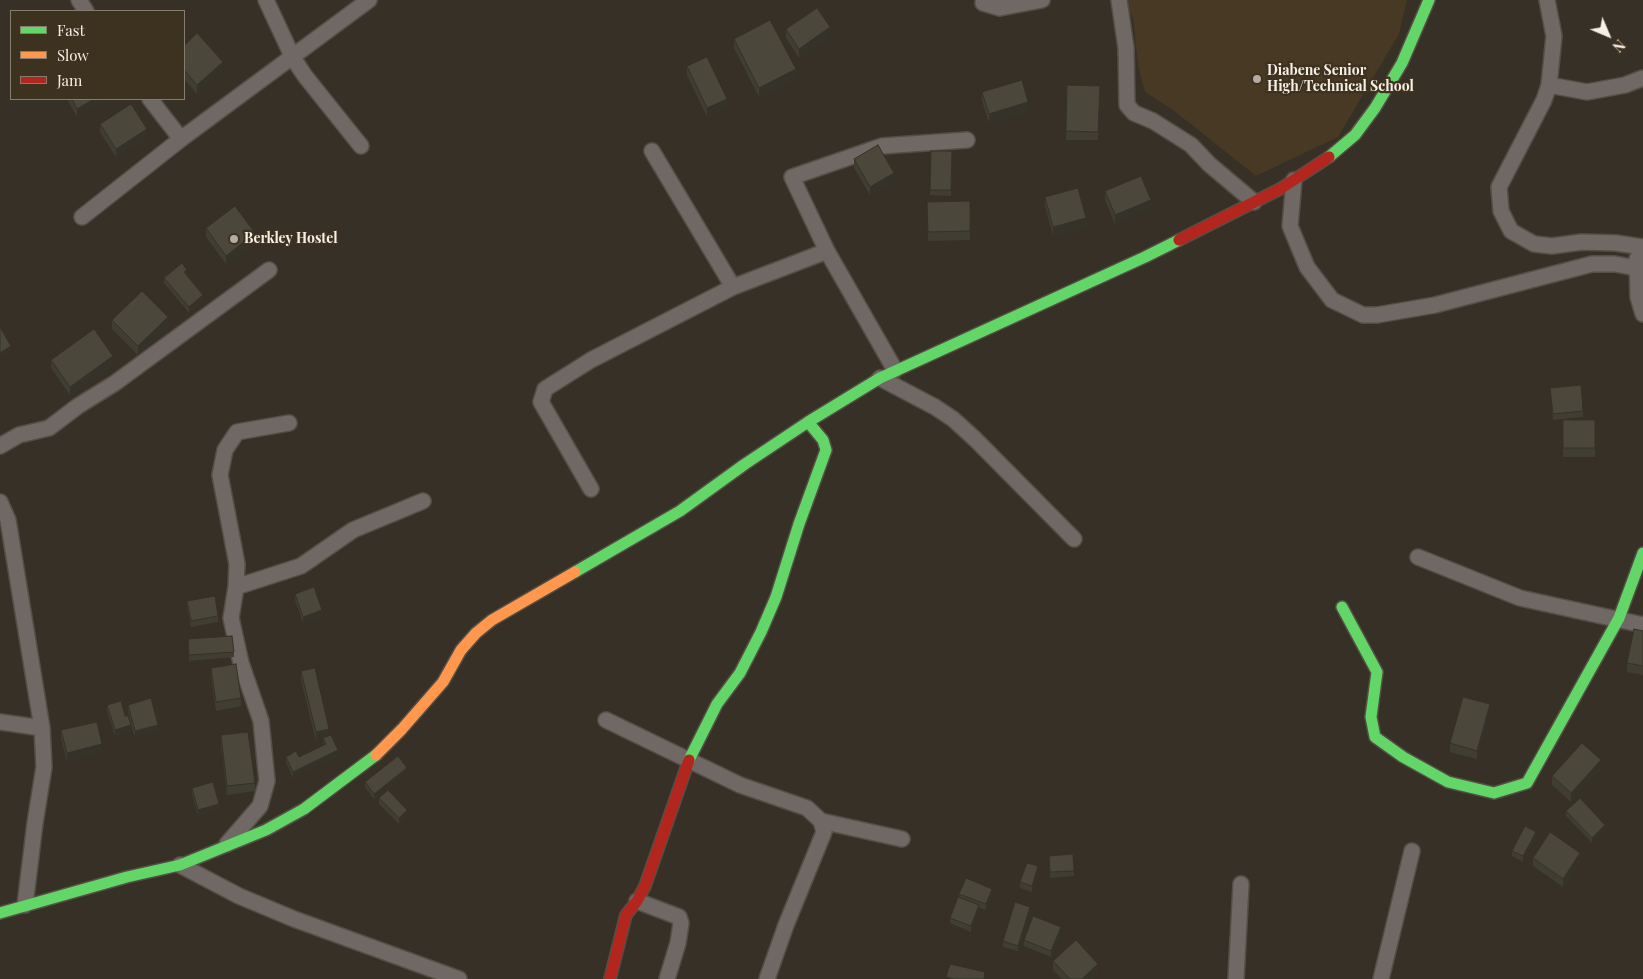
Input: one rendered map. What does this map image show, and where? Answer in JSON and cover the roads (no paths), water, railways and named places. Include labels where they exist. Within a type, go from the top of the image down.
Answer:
[{"type":"street","points":[[266,0],[293,58],[305,76],[361,146]]},
{"type":"street","points":[[82,217],[181,139],[369,0]]},
{"type":"street","points":[[983,3],[1000,8],[1042,0]]},
{"type":"street","points":[[1119,0],[1126,48],[1127,105],[1134,113],[1153,121],[1191,145],[1254,202]]},
{"type":"street","points":[[0,913],[127,877],[180,865],[266,830],[304,809],[374,757],[402,729],[443,682],[461,650],[476,633],[492,620],[680,511],[808,422],[880,378],[1073,291],[1254,202],[1324,162],[1355,135],[1375,108],[1402,63],[1428,0]]},
{"type":"street","points":[[1548,0],[1554,36],[1549,85],[1544,100],[1500,187],[1501,211],[1511,231],[1534,244],[1552,246],[1582,242],[1616,243],[1641,247],[1636,268],[1638,297],[1643,314]]},
{"type":"street","points":[[1549,85],[1587,92],[1625,85],[1643,78]]},
{"type":"street","points":[[151,100],[181,139]]},
{"type":"street","points":[[895,370],[827,250],[792,177],[882,146],[967,140]]},
{"type":"street","points":[[652,151],[733,287]]},
{"type":"street","points":[[1294,180],[1290,226],[1307,266],[1332,300],[1363,315],[1377,315],[1435,304],[1592,264],[1616,264],[1636,268]]},
{"type":"street","points":[[591,490],[541,402],[545,390],[591,360],[733,287],[827,250]]},
{"type":"street","points":[[0,446],[19,435],[49,428],[78,406],[115,383],[269,270]]},
{"type":"street","points":[[880,378],[935,407],[952,419],[975,439],[1074,540]]},
{"type":"street","points":[[610,979],[626,915],[637,901],[645,886],[688,761],[717,704],[740,673],[761,632],[776,596],[799,524],[826,450],[823,440],[808,422]]},
{"type":"street","points":[[224,847],[260,806],[267,782],[261,721],[241,662],[231,618],[236,587],[236,564],[220,475],[225,450],[237,432],[289,423]]},
{"type":"street","points":[[236,587],[301,566],[353,530],[423,501]]},
{"type":"street","points":[[0,502],[8,520],[18,592],[42,728],[44,767],[25,905]]},
{"type":"street","points":[[1342,607],[1377,672],[1371,717],[1375,737],[1403,757],[1448,782],[1494,792],[1527,783],[1619,618],[1643,553]]},
{"type":"street","points":[[1418,557],[1520,598],[1643,624]]},
{"type":"street","points":[[606,720],[740,785],[807,808],[821,821],[902,839]]},
{"type":"street","points":[[0,722],[42,728]]},
{"type":"street","points":[[767,979],[786,925],[824,832],[821,821]]},
{"type":"street","points":[[1381,979],[1412,851]]},
{"type":"street","points":[[180,865],[239,896],[294,919],[459,979]]},
{"type":"street","points":[[1236,979],[1241,884]]},
{"type":"street","points":[[637,901],[679,917],[681,924],[678,943],[667,979]]},
{"type":"place","name":"Diabene Senior High/Technical School","points":[[1257,79]]},
{"type":"place","name":"Berkley Hostel","points":[[234,239]]}]
